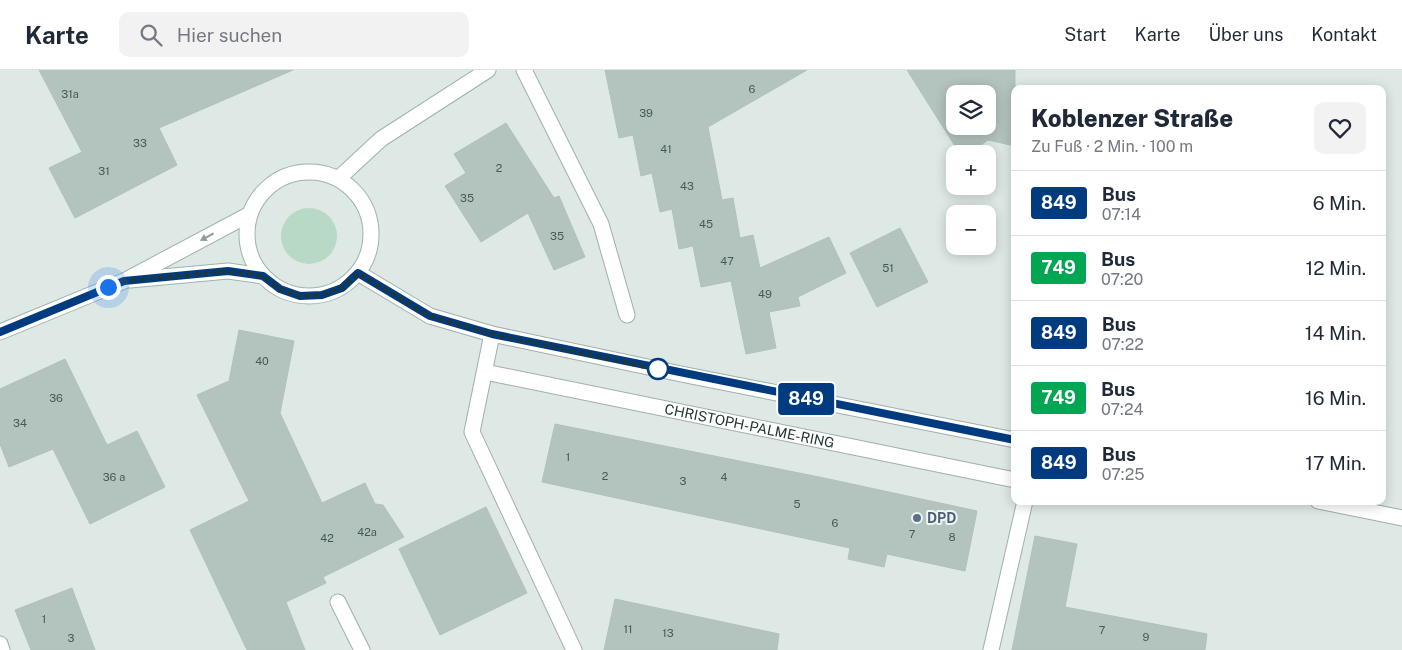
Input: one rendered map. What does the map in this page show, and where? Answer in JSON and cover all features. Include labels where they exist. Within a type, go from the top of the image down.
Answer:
[{"type":"street","points":[[339,178],[381,140],[488,70]]},
{"type":"street","points":[[524,70],[601,224],[627,315]]},
{"type":"street","points":[[296,172],[318,172],[339,178],[357,192],[368,211],[372,232],[369,254],[358,273],[342,288],[322,295],[300,296],[280,289],[263,276],[254,262],[248,247],[247,231],[250,214],[260,195],[276,181],[296,172]]},
{"type":"street","points":[[0,332],[124,281],[250,214]]},
{"type":"street","points":[[124,281],[228,271],[263,276]]},
{"type":"street","points":[[358,273],[430,316],[492,334],[690,376],[1011,439]]},
{"type":"street","points":[[492,334],[472,432],[574,650]]},
{"type":"street","name":"CHRISTOPH-PALME-RING","points":[[485,372],[1011,479]]},
{"type":"street","points":[[991,650],[1024,505]]},
{"type":"street","points":[[1338,505],[1402,518]]},
{"type":"street","points":[[338,602],[362,650]]},
{"type":"street","points":[[0,644],[2,650]]},
{"type":"green space","points":[[309,208],[320,210],[329,216],[335,225],[337,236],[335,247],[329,256],[320,262],[309,264],[298,262],[289,256],[283,247],[281,236],[283,225],[289,216],[298,210]]},
{"type":"building","points":[[39,70],[293,70],[159,128],[177,165],[75,218],[49,168],[82,152]]},
{"type":"building","points":[[605,70],[807,70],[708,127],[722,200],[733,198],[740,238],[753,235],[760,268],[829,237],[846,273],[798,297],[800,306],[769,312],[776,348],[746,354],[731,281],[701,287],[693,246],[679,249],[672,209],[660,212],[652,173],[641,176],[633,135],[619,138]]},
{"type":"building","points":[[907,70],[1015,70],[1015,85],[1011,85],[1011,145],[988,140],[980,145],[954,145],[948,135],[996,135],[996,85],[946,85],[946,132]]},
{"type":"building","points":[[506,123],[554,198],[559,196],[585,257],[554,270],[528,213],[481,242],[445,186],[466,173],[454,154]]},
{"type":"building","points":[[900,228],[928,282],[877,307],[850,253]]},
{"type":"building","points":[[239,330],[294,341],[280,413],[322,503],[365,483],[375,504],[383,505],[404,537],[323,577],[326,583],[286,602],[305,650],[247,650],[190,530],[249,501],[197,395],[229,381]]},
{"type":"building","points":[[65,359],[107,445],[137,431],[165,487],[90,524],[53,449],[9,467],[0,444],[0,389]]},
{"type":"building","points":[[555,424],[977,511],[965,571],[887,554],[884,567],[848,559],[850,548],[542,482]]},
{"type":"building","points":[[486,507],[527,593],[440,635],[399,549]]},
{"type":"building","points":[[1035,536],[1077,544],[1065,607],[1207,634],[1205,650],[1012,650]]},
{"type":"building","points":[[72,588],[95,650],[31,650],[15,610]]},
{"type":"building","points":[[615,599],[779,634],[777,650],[604,650]]},
{"type":"bus line","name":"849","points":[[0,332],[124,281],[228,271],[263,276],[280,289],[300,296],[322,295],[342,288],[358,273],[430,316],[492,334],[681,374],[1011,439]]},
{"type":"place","name":"DPD","points":[[917,518]]},
{"type":"route","points":[[108,287],[124,281],[228,271],[263,276],[280,289],[300,296],[322,295],[342,288],[358,273],[430,316],[492,334],[662,370],[658,369]]}]
